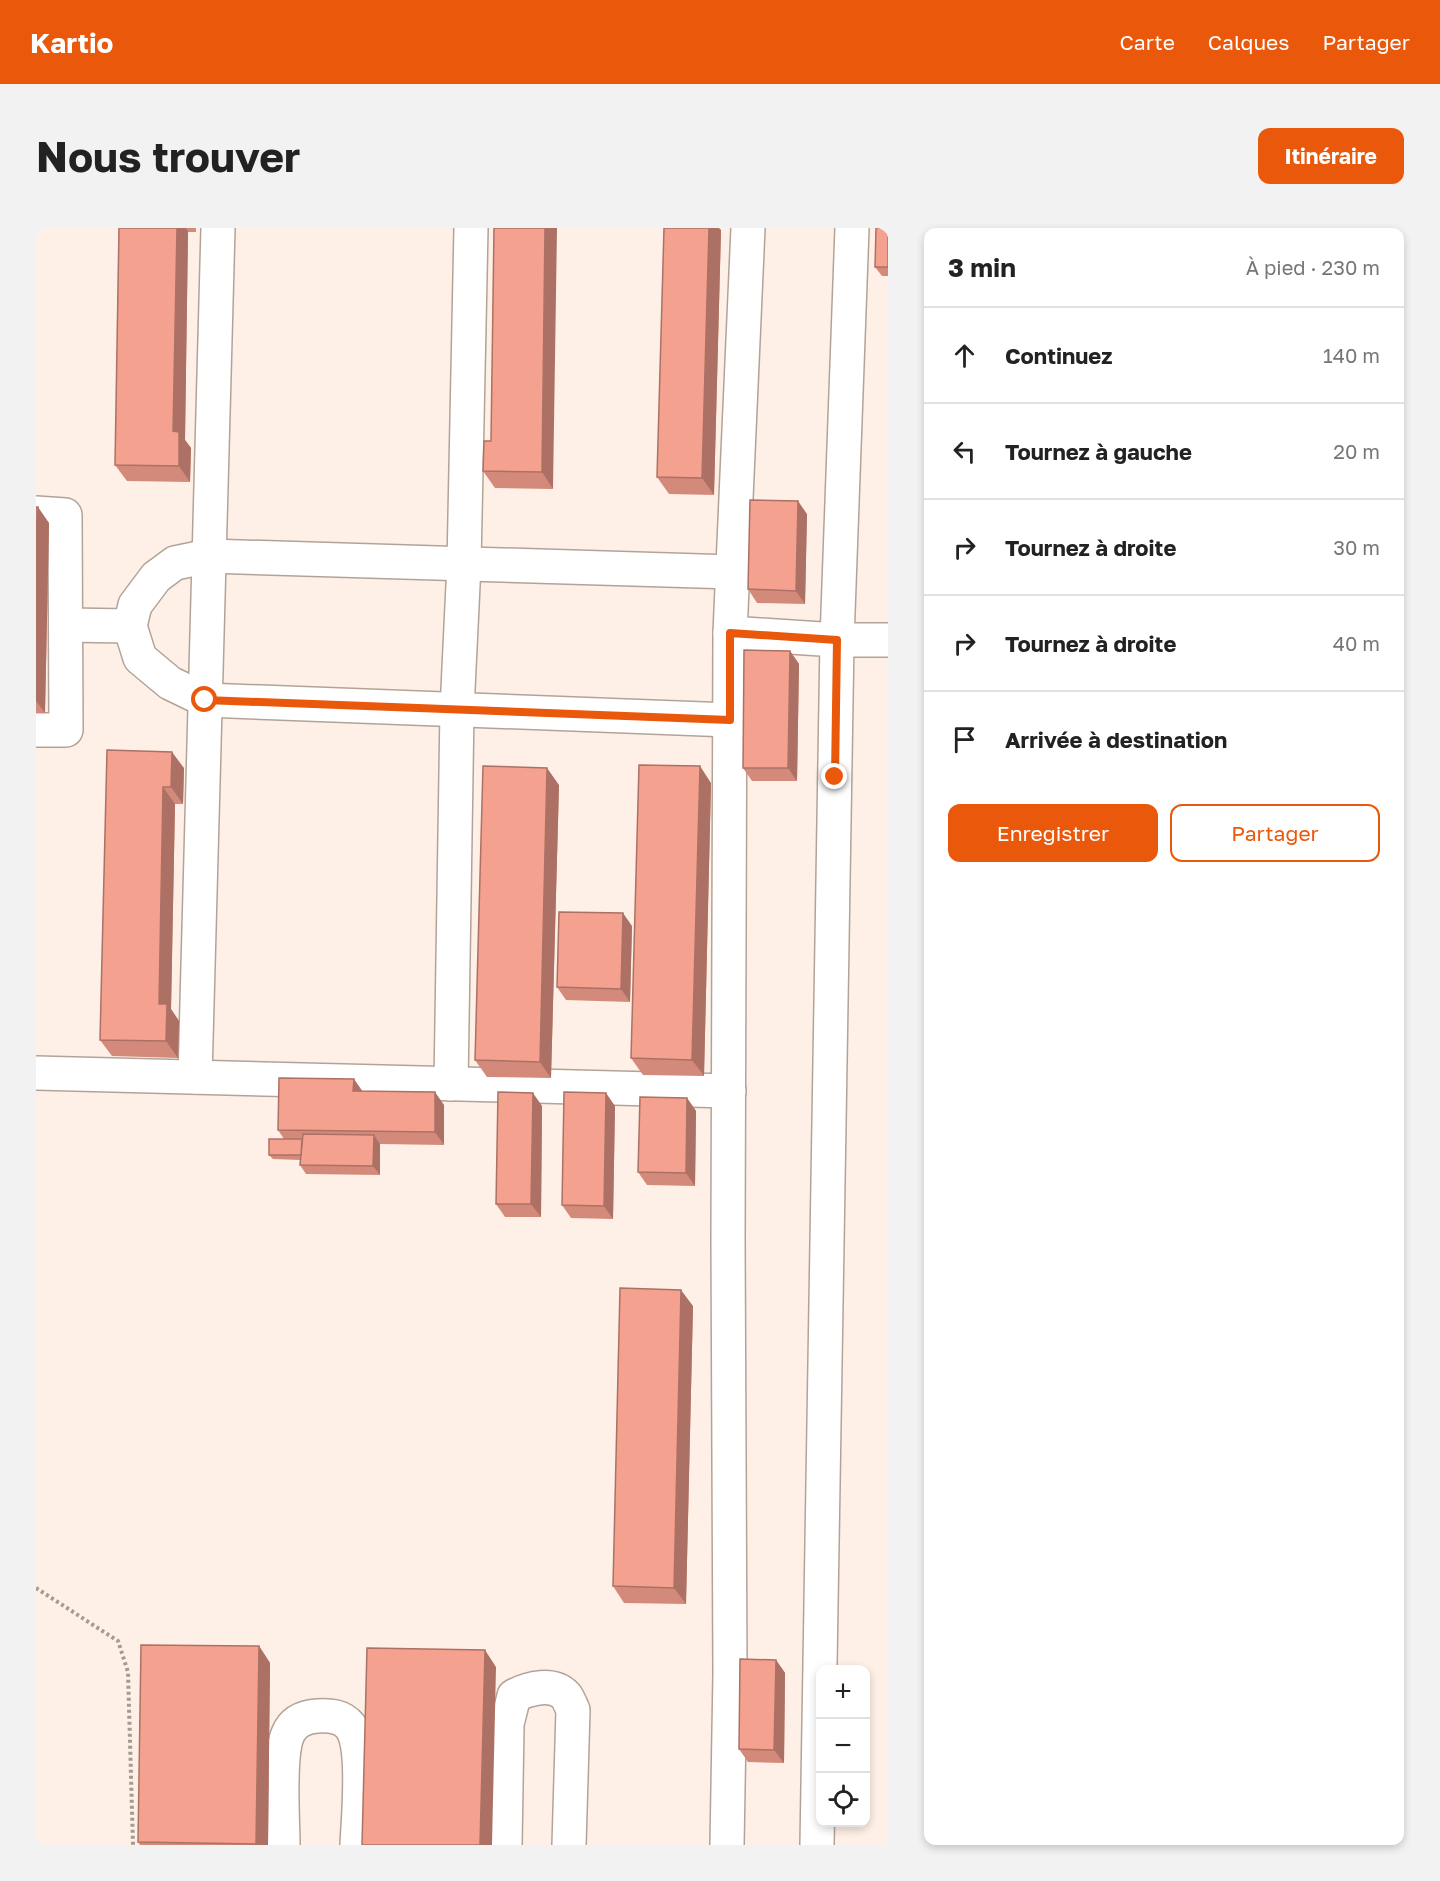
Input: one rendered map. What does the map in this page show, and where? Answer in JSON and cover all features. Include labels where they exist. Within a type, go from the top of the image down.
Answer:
[{"type":"street","points":[[195,1077],[218,228]]},
{"type":"street","points":[[451,1084],[457,710],[464,564],[471,228]]},
{"type":"street","points":[[727,1845],[730,1674],[730,633],[748,228]]},
{"type":"street","points":[[817,1845],[837,640],[852,228]]},
{"type":"street","points":[[36,513],[65,515],[66,625],[66,730],[36,730]]},
{"type":"street","points":[[730,720],[205,700],[170,683],[140,658],[130,626],[135,605],[156,577],[175,563],[209,556],[733,572]]},
{"type":"street","points":[[66,625],[130,626]]},
{"type":"street","points":[[730,633],[837,640],[888,640]]},
{"type":"street","points":[[36,1073],[729,1091]]},
{"type":"street","points":[[505,1845],[507,1724],[514,1696],[529,1688],[551,1688],[566,1696],[573,1710],[569,1845]]},
{"type":"street","points":[[283,1845],[283,1758],[288,1734],[296,1723],[308,1716],[326,1715],[342,1718],[352,1728],[358,1746],[360,1779],[357,1845]]},
{"type":"path","points":[[36,1588],[118,1641],[128,1672],[133,1845]]},
{"type":"building","points":[[119,228],[177,228],[173,431],[179,432],[179,466],[115,465]]},
{"type":"building","points":[[494,228],[545,228],[542,472],[483,471],[484,441],[491,441]]},
{"type":"building","points":[[664,228],[709,228],[702,478],[657,477]]},
{"type":"building","points":[[876,228],[888,228],[888,267],[875,267]]},
{"type":"building","points":[[750,500],[798,501],[796,591],[748,589]]},
{"type":"building","points":[[36,507],[38,507],[36,573]]},
{"type":"building","points":[[744,650],[790,651],[788,768],[743,768]]},
{"type":"building","points":[[107,750],[172,752],[171,787],[163,787],[159,1004],[167,1004],[166,1041],[100,1040]]},
{"type":"building","points":[[639,765],[700,766],[692,1060],[631,1058]]},
{"type":"building","points":[[483,766],[547,768],[540,1062],[475,1060]]},
{"type":"building","points":[[559,912],[623,913],[621,989],[557,987]]},
{"type":"building","points":[[279,1078],[354,1079],[353,1091],[435,1092],[435,1132],[278,1130]]},
{"type":"building","points":[[498,1092],[533,1093],[531,1204],[496,1204]]},
{"type":"building","points":[[564,1092],[606,1093],[604,1206],[562,1205]]},
{"type":"building","points":[[640,1097],[687,1098],[686,1173],[638,1172]]},
{"type":"building","points":[[303,1134],[374,1135],[373,1166],[300,1165]]},
{"type":"building","points":[[269,1139],[302,1139],[301,1155],[269,1155]]},
{"type":"building","points":[[620,1288],[681,1290],[674,1588],[613,1586]]},
{"type":"building","points":[[141,1645],[259,1646],[256,1844],[138,1842]]},
{"type":"building","points":[[367,1648],[485,1650],[480,1845],[362,1845]]},
{"type":"building","points":[[740,1659],[776,1660],[774,1750],[739,1749]]},
{"type":"route","points":[[205,700],[730,720],[730,633],[837,640],[835,777]]}]
